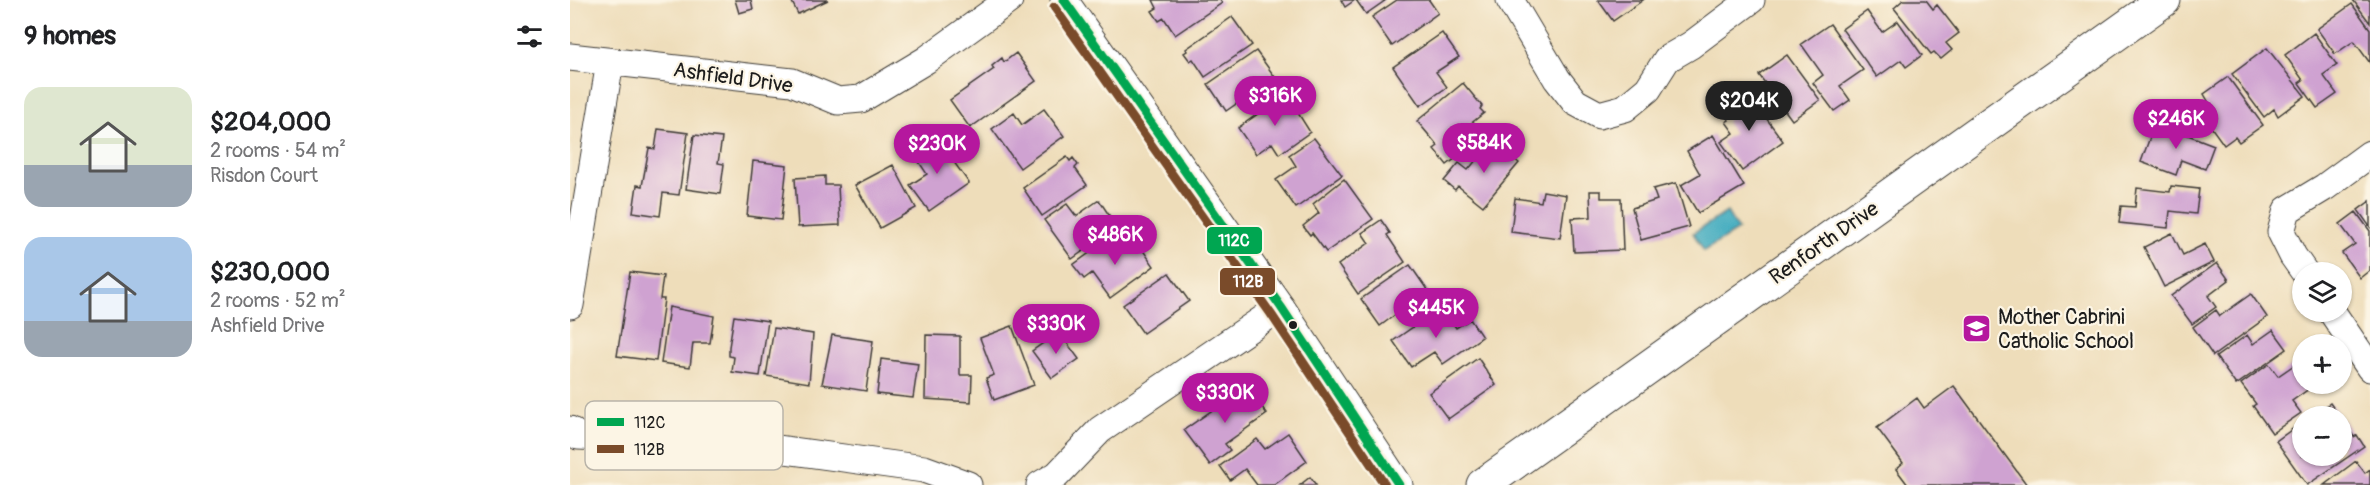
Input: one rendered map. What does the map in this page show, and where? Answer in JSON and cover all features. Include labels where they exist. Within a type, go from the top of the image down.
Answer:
[{"type":"main road","name":"Renforth Drive","points":[[1483,485],[2164,0]]},
{"type":"street","name":"Ashfield Drive","points":[[570,57],[792,82],[838,101],[861,99],[926,60],[1009,0]]},
{"type":"street","points":[[1064,0],[1281,307],[1399,485]]},
{"type":"street","points":[[1510,0],[1557,79],[1575,102],[1599,115],[1625,108],[1648,89],[1667,59],[1691,45],[1751,0]]},
{"type":"street","points":[[570,305],[610,62]]},
{"type":"street","points":[[2297,262],[2282,232],[2287,210],[2325,187],[2370,154]]},
{"type":"street","points":[[1040,485],[1057,475],[1100,430],[1281,307]]},
{"type":"street","points":[[2339,322],[2370,368]]},
{"type":"street","points":[[570,430],[578,436],[585,436]]},
{"type":"street","points":[[783,450],[924,469],[968,485]]},
{"type":"water","points":[[1727,212],[1738,230],[1704,251],[1693,233]]},
{"type":"building","points":[[735,0],[751,0],[753,9],[739,13]]},
{"type":"building","points":[[791,0],[828,0],[798,14]]},
{"type":"building","points":[[1153,0],[1220,0],[1222,3],[1175,35],[1164,18],[1159,21],[1152,11],[1157,8]]},
{"type":"building","points":[[1341,0],[1355,0],[1345,7]]},
{"type":"building","points":[[1356,0],[1386,0],[1366,14]]},
{"type":"building","points":[[1397,0],[1429,0],[1438,13],[1392,46],[1372,17]]},
{"type":"building","points":[[1598,0],[1643,0],[1613,21]]},
{"type":"building","points":[[1903,0],[1926,0],[1933,9],[1937,5],[1959,33],[1946,43],[1952,50],[1941,59],[1934,52],[1931,54],[1894,8]]},
{"type":"building","points":[[2353,0],[2370,0],[2370,23]]},
{"type":"building","points":[[2352,4],[2370,29],[2370,63],[2354,41],[2335,54],[2317,29]]},
{"type":"building","points":[[1867,11],[1882,32],[1898,21],[1922,55],[1906,67],[1901,60],[1877,77],[1842,29]]},
{"type":"building","points":[[1232,17],[1252,45],[1205,77],[1193,59],[1190,61],[1184,53],[1186,49]]},
{"type":"building","points":[[1830,24],[1863,70],[1840,86],[1850,100],[1834,111],[1813,83],[1823,75],[1801,44]]},
{"type":"building","points":[[1442,33],[1459,57],[1436,72],[1447,87],[1420,106],[1393,67]]},
{"type":"building","points":[[2314,33],[2337,65],[2323,75],[2337,94],[2317,108],[2299,83],[2303,80],[2285,55]]},
{"type":"building","points":[[2267,48],[2305,96],[2278,116],[2274,109],[2264,117],[2232,74]]},
{"type":"building","points":[[1256,51],[1275,77],[1226,111],[1208,84]]},
{"type":"building","points":[[1016,53],[1036,81],[970,128],[950,100],[994,69],[992,66],[1002,58],[1004,62]]},
{"type":"building","points":[[1787,55],[1820,100],[1792,120],[1759,75]]},
{"type":"building","points":[[2228,77],[2263,125],[2239,142],[2235,137],[2224,145],[2198,109],[2208,101],[2204,94]]},
{"type":"building","points":[[1463,83],[1482,106],[1480,109],[1484,113],[1465,128],[1474,139],[1447,165],[1434,149],[1438,146],[1417,121]]},
{"type":"building","points":[[1747,92],[1783,141],[1742,171],[1721,142],[1734,133],[1726,122],[1729,120],[1722,110]]},
{"type":"building","points":[[1286,94],[1310,132],[1279,154],[1272,143],[1256,154],[1238,128]]},
{"type":"building","points":[[1044,109],[1064,136],[1020,168],[992,129],[1014,113],[1022,125]]},
{"type":"building","points":[[2154,126],[2173,133],[2175,126],[2190,131],[2188,135],[2214,145],[2205,169],[2181,160],[2176,175],[2141,162]]},
{"type":"building","points":[[658,129],[688,133],[679,195],[663,193],[660,216],[633,212],[637,185],[642,186],[649,148],[655,149]]},
{"type":"building","points":[[694,135],[722,138],[718,163],[724,164],[720,194],[686,189]]},
{"type":"building","points":[[1713,135],[1744,186],[1698,213],[1681,185],[1700,174],[1687,151]]},
{"type":"building","points":[[936,137],[969,183],[929,211],[910,185],[927,174],[913,153]]},
{"type":"building","points":[[1314,138],[1342,175],[1296,208],[1276,180],[1296,166],[1289,155]]},
{"type":"building","points":[[1492,141],[1519,163],[1483,206],[1458,186],[1455,190],[1444,181],[1459,163],[1468,170]]},
{"type":"building","points":[[1067,157],[1070,161],[1073,158],[1078,165],[1075,168],[1087,185],[1042,216],[1023,188]]},
{"type":"building","points":[[753,161],[787,165],[781,220],[747,216]]},
{"type":"building","points":[[893,165],[916,208],[880,228],[855,185]]},
{"type":"building","points":[[825,176],[825,185],[838,185],[840,225],[798,227],[795,178]]},
{"type":"building","points":[[1344,179],[1373,219],[1326,252],[1312,233],[1310,235],[1303,226],[1319,213],[1313,204]]},
{"type":"building","points":[[1676,183],[1689,227],[1641,240],[1632,208],[1657,200],[1653,189]]},
{"type":"building","points":[[2171,186],[2199,189],[2196,214],[2170,211],[2168,228],[2119,223],[2121,206],[2135,207],[2137,188],[2170,192]]},
{"type":"building","points":[[1543,191],[1566,195],[1560,238],[1511,232],[1515,198],[1541,202]]},
{"type":"building","points":[[1590,191],[1601,191],[1601,198],[1621,198],[1623,250],[1574,252],[1572,218],[1591,217]]},
{"type":"building","points":[[1099,200],[1117,227],[1072,259],[1044,220],[1067,204],[1076,216]]},
{"type":"building","points":[[2370,201],[2370,227],[2358,210]]},
{"type":"building","points":[[2356,212],[2370,231],[2370,270],[2360,278],[2352,267],[2352,262],[2348,262],[2342,253],[2355,244],[2340,224]]},
{"type":"building","points":[[1381,220],[1390,233],[1387,235],[1405,262],[1358,294],[1338,265],[1369,243],[1362,233]]},
{"type":"building","points":[[2172,233],[2183,255],[2205,244],[2214,262],[2164,287],[2144,247]]},
{"type":"building","points":[[1135,239],[1154,266],[1110,298],[1092,273],[1084,279],[1073,265],[1106,241],[1115,253]]},
{"type":"building","points":[[2217,263],[2229,280],[2208,296],[2216,307],[2192,324],[2171,296]]},
{"type":"building","points":[[1410,265],[1428,291],[1426,293],[1435,306],[1412,322],[1403,309],[1380,326],[1361,299]]},
{"type":"building","points":[[630,272],[663,276],[660,299],[664,299],[656,361],[617,356]]},
{"type":"building","points":[[1169,273],[1189,301],[1143,333],[1123,305]]},
{"type":"building","points":[[2251,294],[2267,317],[2213,356],[2193,327],[2216,310],[2220,316]]},
{"type":"building","points":[[669,307],[714,316],[710,343],[693,343],[690,367],[661,363]]},
{"type":"building","points":[[1442,307],[1456,328],[1470,319],[1482,337],[1443,364],[1434,352],[1411,367],[1393,341]]},
{"type":"building","points":[[734,316],[768,321],[760,376],[732,372],[734,357],[729,356],[729,347]]},
{"type":"building","points":[[1012,326],[1034,385],[994,400],[986,378],[994,375],[980,338]]},
{"type":"building","points":[[774,328],[813,334],[809,383],[766,376]]},
{"type":"building","points":[[2273,330],[2287,349],[2236,385],[2216,357],[2247,335],[2253,344]]},
{"type":"building","points":[[1059,332],[1079,359],[1052,378],[1032,351]]},
{"type":"building","points":[[832,335],[873,341],[866,391],[822,384]]},
{"type":"building","points":[[926,335],[960,336],[960,375],[972,375],[971,402],[925,399]]},
{"type":"building","points":[[1478,358],[1496,385],[1448,419],[1429,393]]},
{"type":"building","points":[[881,359],[918,364],[913,398],[877,394]]},
{"type":"building","points":[[2269,364],[2278,376],[2292,366],[2292,394],[2302,394],[2292,401],[2296,406],[2292,406],[2292,419],[2272,433],[2253,406],[2256,404],[2241,384]]},
{"type":"building","points":[[1247,386],[1267,414],[1225,444],[1230,450],[1210,465],[1184,430]]},
{"type":"building","points":[[1954,386],[2027,485],[1908,485],[1896,469],[1903,463],[1877,428],[1917,398],[1924,408]]},
{"type":"building","points":[[2292,429],[2292,464],[2276,441]]},
{"type":"building","points":[[1288,433],[1307,461],[1274,485],[1257,485],[1245,469],[1230,480],[1220,466],[1257,439],[1265,449]]},
{"type":"building","points":[[2352,434],[2354,437],[2357,435],[2364,446],[2352,454]]},
{"type":"building","points":[[2356,461],[2365,473],[2370,469],[2370,485],[2324,485],[2352,466]]},
{"type":"building","points":[[2294,466],[2335,466],[2307,485]]},
{"type":"building","points":[[1310,477],[1316,485],[1300,485]]},
{"type":"transit line","name":"112C","points":[[1064,0],[1281,307],[1399,485]]},
{"type":"transit line","name":"112B","points":[[1054,7],[1271,314],[1385,485]]},
{"type":"place","name":"Mother Cabrini Catholic School","points":[[1977,329]]}]
